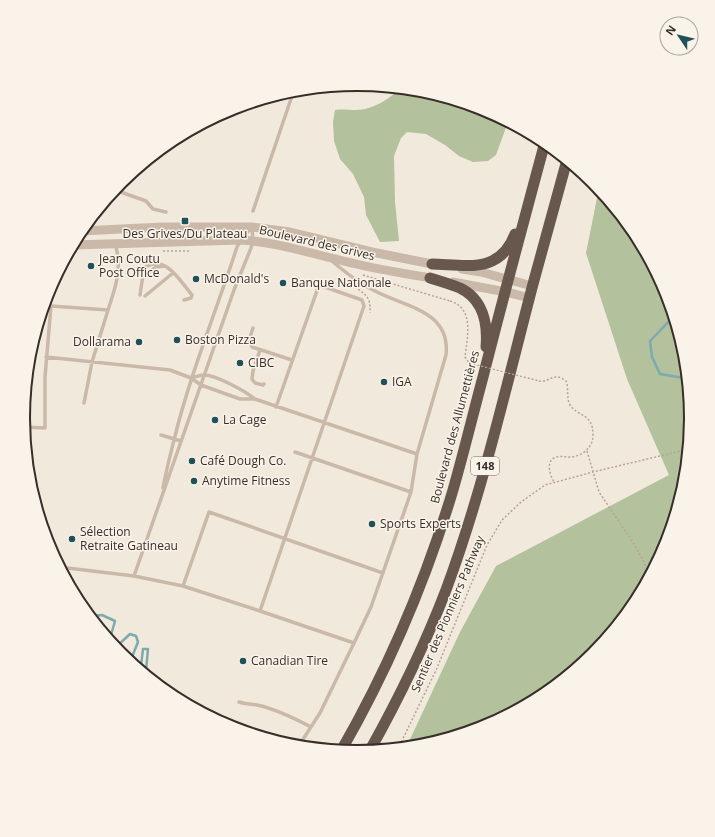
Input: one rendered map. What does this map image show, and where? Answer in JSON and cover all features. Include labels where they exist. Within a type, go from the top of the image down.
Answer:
[{"type":"highway","name":"Boulevard des Allumettières","points":[[344,745],[381,675],[412,607],[439,535],[453,490],[543,149]]},
{"type":"highway","name":"148","points":[[372,745],[429,631],[459,552],[501,407],[532,286],[565,166]]},
{"type":"highway","points":[[432,264],[478,265],[493,261],[500,257],[511,243],[534,182]]},
{"type":"highway","points":[[430,278],[460,288],[474,298],[483,312],[487,330],[482,378]]},
{"type":"street","name":"Boulevard des Grives","points":[[90,231],[252,227],[290,232],[377,253],[481,272],[532,286]]},
{"type":"street","name":"Boulevard des Grives","points":[[80,245],[241,240],[253,241],[285,246],[379,269],[506,292],[530,298]]},
{"type":"lane","points":[[253,211],[291,98]]},
{"type":"lane","points":[[121,192],[146,201],[154,209],[166,212]]},
{"type":"lane","points":[[162,496],[165,472],[191,378],[237,247],[252,227]]},
{"type":"lane","points":[[134,576],[234,290],[253,241],[252,227]]},
{"type":"lane","points":[[84,403],[92,362],[118,277],[119,254],[115,243]]},
{"type":"lane","points":[[302,741],[320,713],[371,607],[411,492],[417,454],[446,355],[447,343],[442,326],[432,317],[372,290],[327,257]]},
{"type":"lane","points":[[140,295],[144,268],[149,264],[159,264],[167,266],[192,295],[191,298],[184,300]]},
{"type":"lane","points":[[145,296],[173,273]]},
{"type":"lane","points":[[260,611],[364,306],[362,300],[319,285],[276,407]]},
{"type":"lane","points":[[30,427],[45,428],[45,377],[51,306],[108,310]]},
{"type":"lane","points":[[253,328],[249,342],[252,347],[292,360]]},
{"type":"lane","points":[[260,350],[252,379],[255,383],[264,384]]},
{"type":"lane","points":[[46,357],[170,370],[191,378],[201,385],[240,400],[255,399]]},
{"type":"lane","points":[[191,378],[204,375],[213,377],[241,389],[255,399],[276,407],[325,422],[417,454]]},
{"type":"lane","points":[[161,435],[181,441]]},
{"type":"lane","points":[[295,452],[411,492]]},
{"type":"lane","points":[[183,586],[209,512],[383,572]]},
{"type":"lane","points":[[67,568],[134,576],[183,586],[354,643]]},
{"type":"lane","points":[[238,702],[274,710],[311,727]]},
{"type":"path","points":[[350,282],[368,297],[371,304],[370,313]]},
{"type":"path","points":[[450,301],[457,304],[466,315],[468,324],[465,357],[466,361],[543,382],[554,377],[559,377],[566,381],[571,406],[586,416],[590,421],[593,435],[592,442],[587,451],[578,456],[557,457],[550,463],[549,473],[554,482]]},
{"type":"path","name":"Sentier des Pionniers Pathway","points":[[401,743],[437,668],[486,545],[502,520],[521,502],[545,485],[683,450]]},
{"type":"path","points":[[587,451],[599,492],[634,544],[647,570]]},
{"type":"green space","points":[[394,93],[400,94],[442,102],[463,108],[506,127],[496,155],[488,161],[473,162],[459,156],[445,145],[426,134],[407,132],[401,138],[394,156],[395,202],[399,241],[380,242],[366,215],[364,197],[353,174],[340,159],[334,141],[333,122],[335,110],[362,110],[374,106]]},
{"type":"green space","points":[[597,196],[617,219],[641,255],[668,313],[679,355],[685,418],[679,482],[668,524],[651,563],[630,600],[604,634],[573,665],[539,691],[483,721],[442,735],[409,742],[460,632],[496,566],[669,475],[627,379],[586,253]]},
{"type":"waterway","points":[[670,320],[650,341],[652,357],[660,374],[682,378]]},
{"type":"waterway","points":[[96,616],[102,615],[115,621],[111,634]]},
{"type":"waterway","points":[[120,643],[130,634],[136,636],[138,642],[132,656]]},
{"type":"waterway","points":[[141,664],[143,649],[148,649],[146,668]]},
{"type":"place","name":"Des Grives/Du Plateau","points":[[185,221]]},
{"type":"place","name":"Jean Coutu Post Office","points":[[91,266]]},
{"type":"place","name":"McDonald's","points":[[196,279]]},
{"type":"place","name":"Banque Nationale","points":[[283,283]]},
{"type":"place","name":"Boston Pizza","points":[[177,340]]},
{"type":"place","name":"Dollarama","points":[[139,342]]},
{"type":"place","name":"CIBC","points":[[240,363]]},
{"type":"place","name":"IGA","points":[[384,382]]},
{"type":"place","name":"La Cage","points":[[215,420]]},
{"type":"place","name":"Café Dough Co.","points":[[192,461]]},
{"type":"place","name":"Anytime Fitness","points":[[194,481]]},
{"type":"place","name":"Sports Experts","points":[[372,524]]},
{"type":"place","name":"Sélection Retraite Gatineau","points":[[72,539]]},
{"type":"place","name":"Canadian Tire","points":[[243,661]]}]
